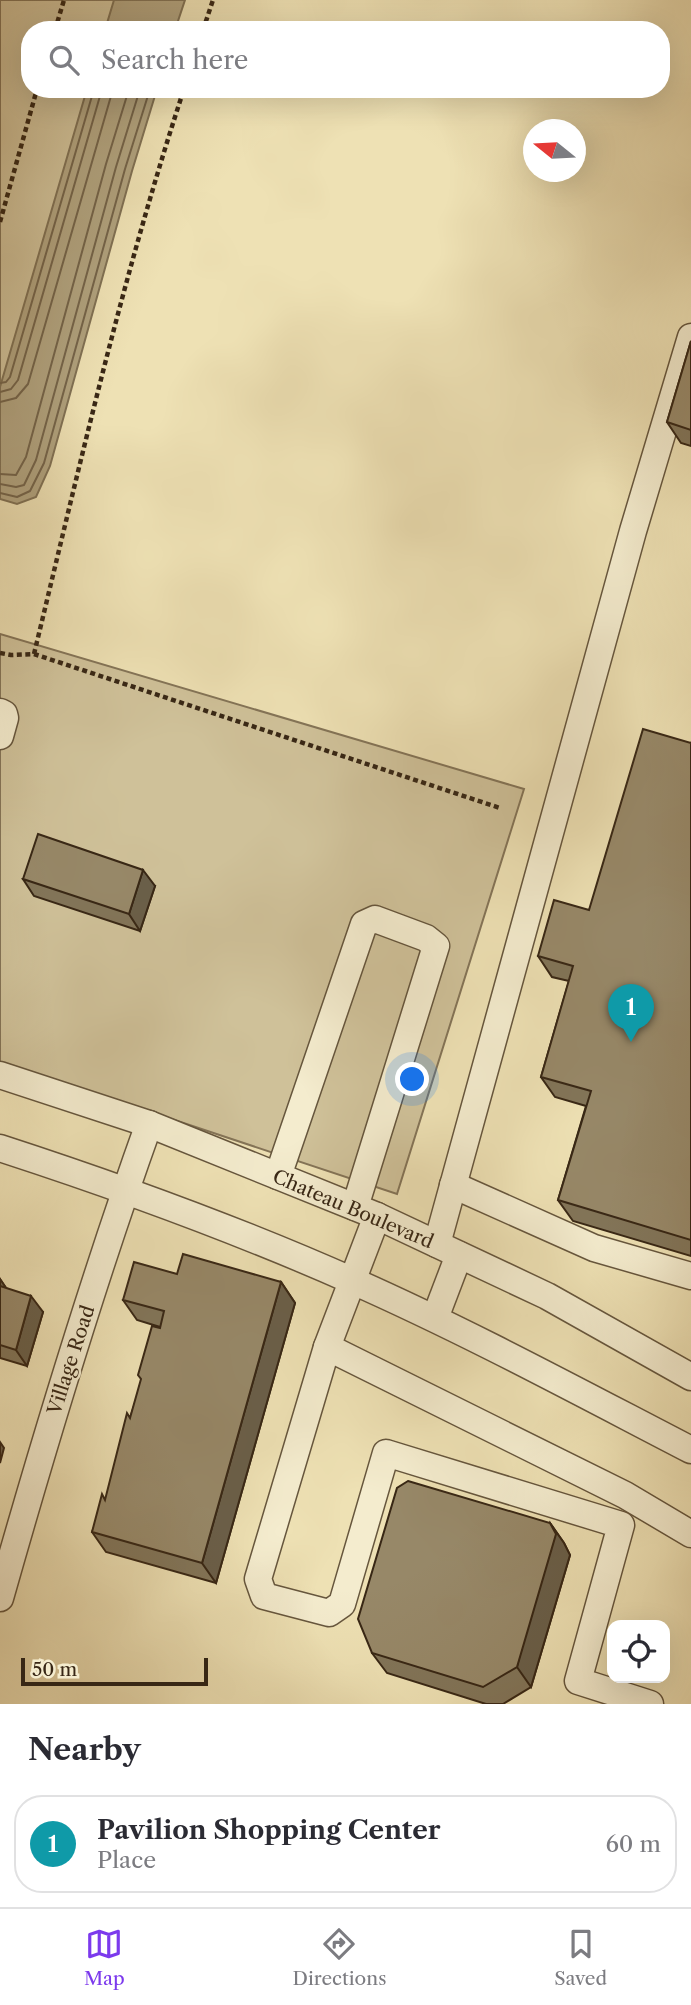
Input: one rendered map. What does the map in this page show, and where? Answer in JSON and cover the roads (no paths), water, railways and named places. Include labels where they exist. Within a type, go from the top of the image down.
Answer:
[{"type":"street","points":[[435,1318],[448,1250],[453,1185],[633,531],[691,337]]},
{"type":"street","points":[[0,712],[5,718],[0,736]]},
{"type":"street","points":[[278,1176],[364,924],[374,919],[426,938],[436,946],[366,1211],[351,1280],[327,1347],[258,1579],[264,1596],[329,1613],[342,1604],[386,1454],[621,1525],[578,1681],[650,1704]]},
{"type":"street","name":"Chateau Boulevard","points":[[0,1075],[149,1124],[366,1211],[547,1296],[691,1377]]},
{"type":"street","name":"Village Road","points":[[2,1583],[126,1188],[149,1124]]},
{"type":"street","points":[[0,1148],[126,1188],[351,1280],[435,1318],[691,1450]]},
{"type":"street","points":[[453,1185],[594,1248],[691,1276]]},
{"type":"street","points":[[327,1347],[625,1495],[691,1534]]},
{"type":"water","points":[[114,0],[185,0],[178,21],[108,21]]},
{"type":"water","points":[[84,98],[154,98],[50,466],[36,497],[17,504],[0,499],[0,387]]},
{"type":"place","name":"Pavilion Shopping Center","points":[[631,1042]]}]
